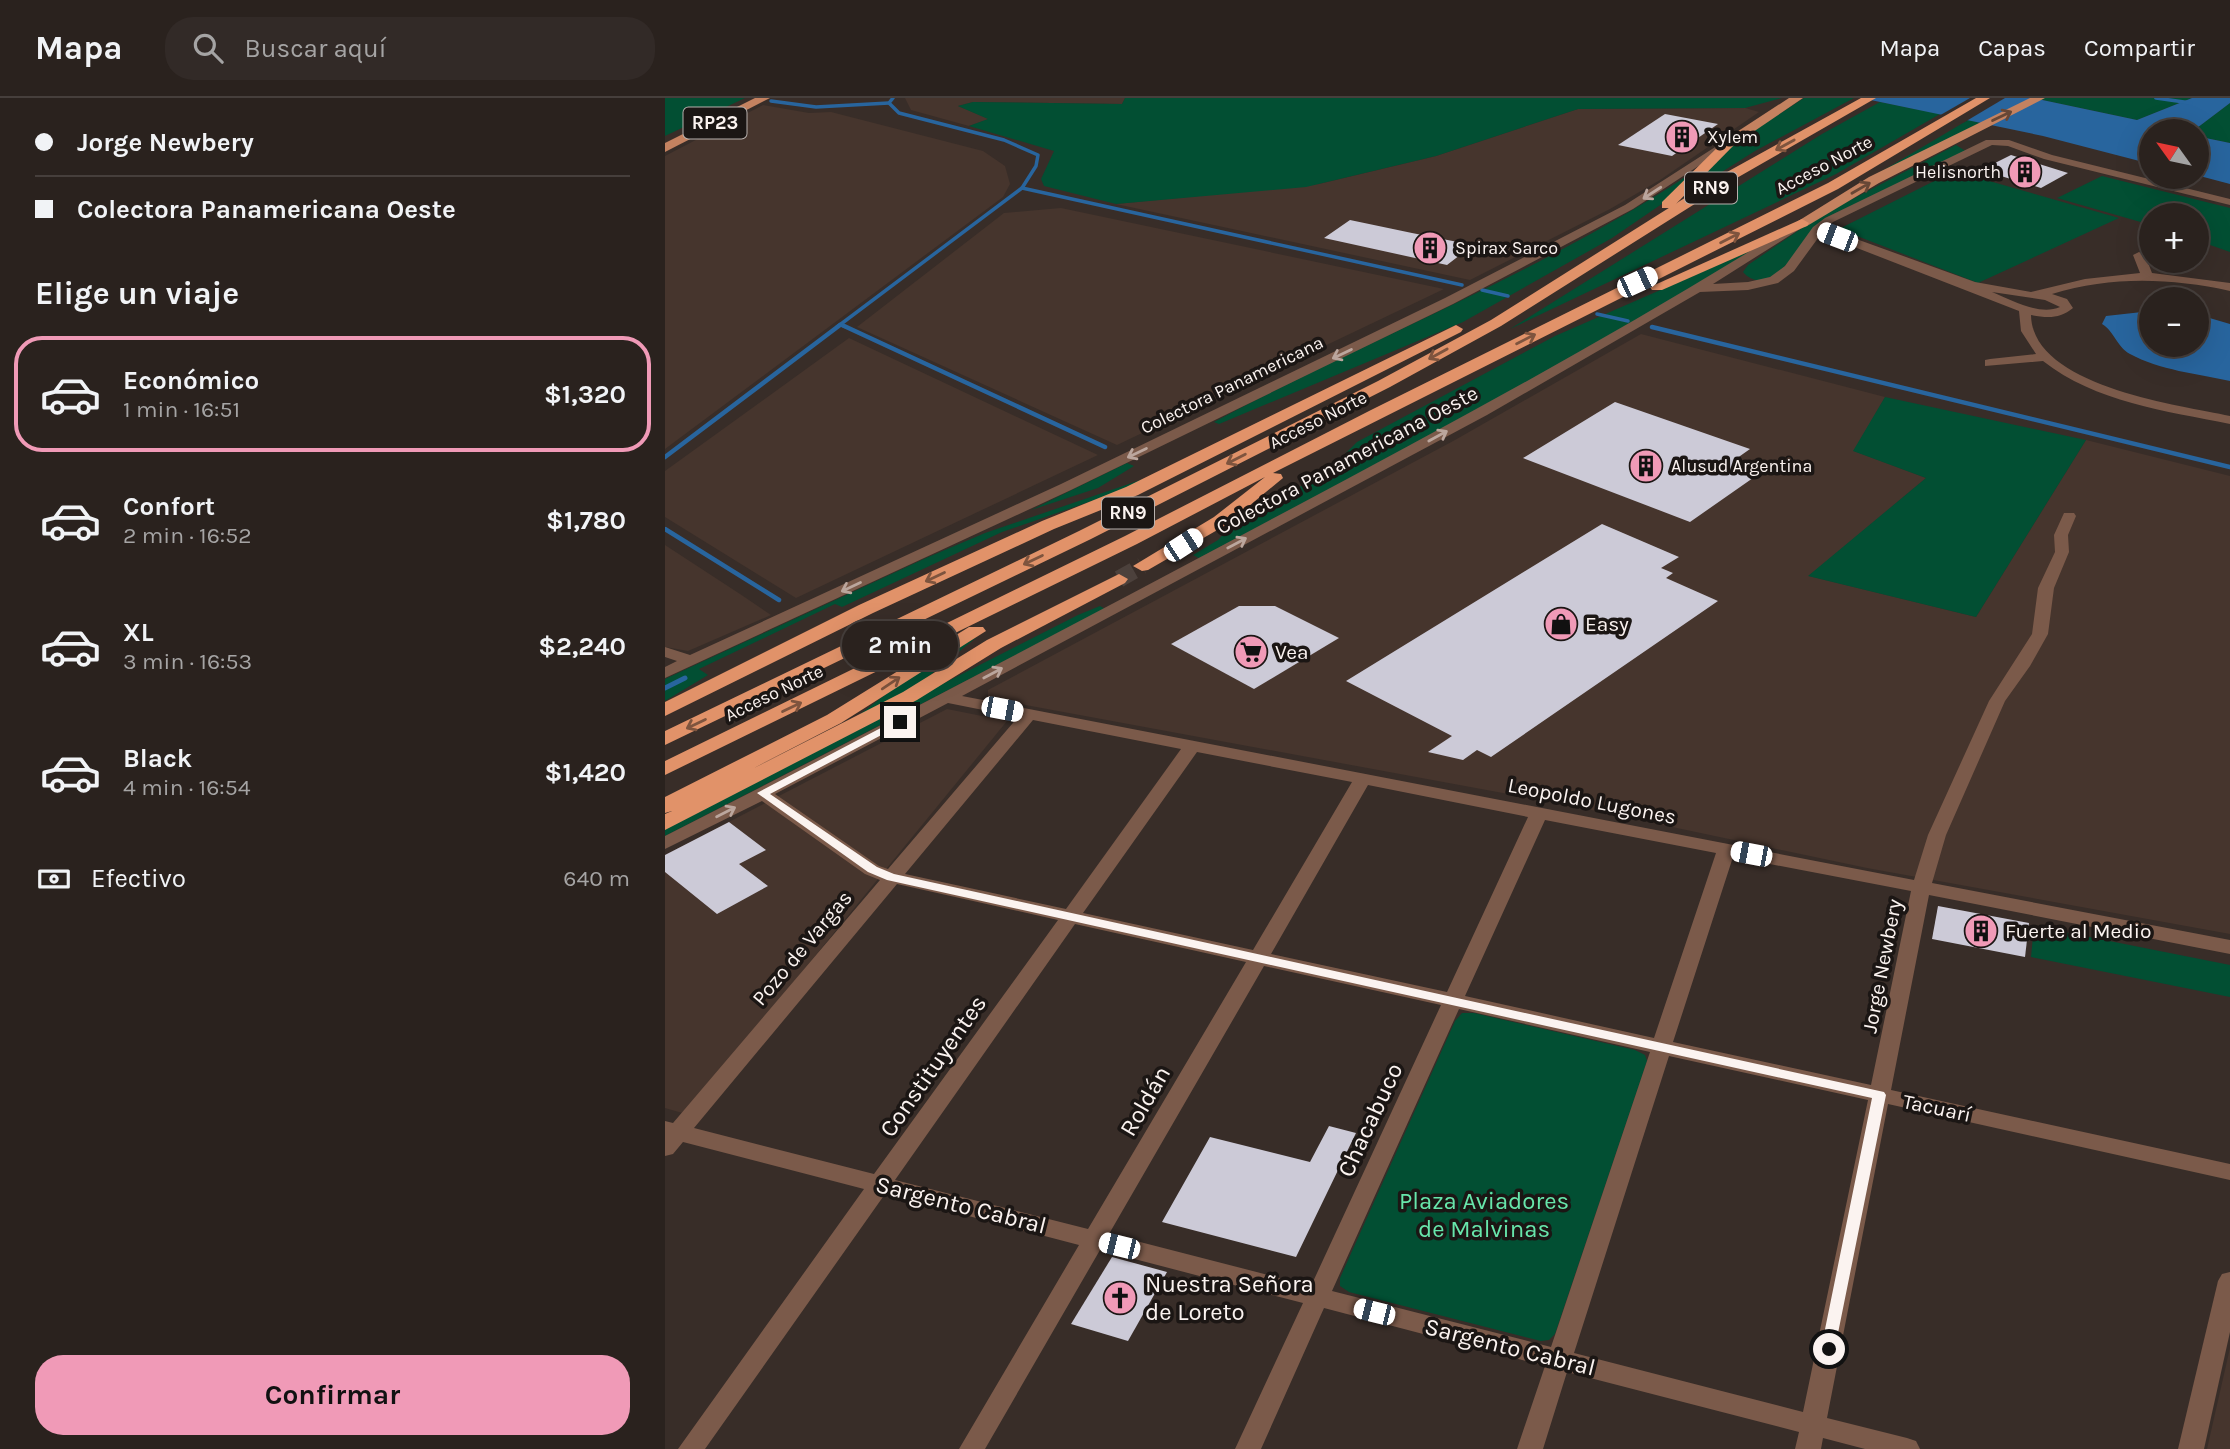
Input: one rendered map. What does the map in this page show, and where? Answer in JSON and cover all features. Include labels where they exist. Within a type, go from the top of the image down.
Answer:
[{"type":"highway","name":"Acceso Norte","points":[[665,739],[1085,535],[1384,384],[1496,323],[1723,180],[1870,98]]},
{"type":"highway","name":"Acceso Norte","points":[[665,769],[1131,540],[1377,413],[1833,186],[1984,98]]},
{"type":"highway","points":[[665,710],[866,609],[1048,525],[1132,491],[1580,268],[1675,199],[1730,142]]},
{"type":"highway","points":[[1593,305],[1638,295],[1810,226]]},
{"type":"highway","points":[[1142,566],[1210,527],[1266,484],[1377,413]]},
{"type":"highway","points":[[665,806],[834,719],[954,643],[1131,540]]},
{"type":"highway","points":[[665,823],[910,695],[994,643],[1119,579]]},
{"type":"main road","name":"RP23","points":[[665,141],[751,98]]},
{"type":"main road","name":"RP23","points":[[665,148],[764,98]]},
{"type":"main road","name":"Colectora Panamericana","points":[[1730,142],[1797,98]]},
{"type":"main road","name":"Colectora Panamericana Oeste","points":[[1810,226],[1874,180],[2039,98]]},
{"type":"street","name":"Colectora Panamericana","points":[[665,673],[1066,487],[1449,302],[1647,196],[1730,142]]},
{"type":"street","points":[[1696,290],[1769,282],[1785,272],[1810,226],[1994,142],[2010,143],[2044,155],[2230,202]]},
{"type":"street","points":[[1810,226],[1982,291],[2028,305],[2046,314],[2060,313],[2067,308],[2058,293]]},
{"type":"street","name":"Colectora Panamericana Oeste","points":[[665,843],[946,698],[1428,442],[1743,261],[1810,226]]},
{"type":"street","points":[[1743,261],[1738,272],[1741,277],[1769,282]]},
{"type":"street","points":[[2028,305],[2091,279],[2147,275],[2230,287]]},
{"type":"street","points":[[2028,305],[2026,331],[2044,356],[2058,367],[2099,387],[2230,420]]},
{"type":"street","points":[[1990,363],[2044,356]]},
{"type":"street","name":"Jorge Newbery","points":[[1808,1449],[1921,887],[1937,835],[1997,701],[2022,666],[2040,634],[2046,589],[2062,552],[2061,535],[2069,516]]},
{"type":"street","points":[[665,652],[692,661]]},
{"type":"street","name":"Leopoldo Lugones","points":[[946,698],[2230,947]]},
{"type":"street","name":"Pozo de Vargas","points":[[669,1137],[1029,714]]},
{"type":"street","name":"Constituyentes","points":[[691,1449],[1192,746]]},
{"type":"street","name":"Roldán","points":[[972,1449],[1363,779]]},
{"type":"street","name":"Tacuarí","points":[[762,793],[872,870],[891,877],[2230,1172]]},
{"type":"street","name":"Chacabuco","points":[[1248,1449],[1539,813]]},
{"type":"street","points":[[1530,1449],[1726,850]]},
{"type":"street","name":"Sargento Cabral","points":[[669,1137],[881,1185],[1907,1449]]},
{"type":"street","points":[[2191,1449],[2230,1281]]},
{"type":"shaded area","points":[[905,98],[1125,98],[1122,104],[973,102],[958,106],[989,119],[969,126],[911,110]]},
{"type":"shaded area","points":[[763,105],[809,113],[831,112],[983,151],[1005,166],[1010,184],[1003,197],[665,449],[665,156]]},
{"type":"shaded area","points":[[1745,108],[1759,112],[1660,180],[1610,209],[1470,280],[1116,204],[1319,184],[1436,156],[1578,109]]},
{"type":"shaded area","points":[[1061,208],[1444,289],[1117,445],[857,327],[1004,213]]},
{"type":"shaded area","points":[[1641,334],[1885,397],[1854,451],[1926,478],[1809,576],[1976,617],[2086,440],[2230,476],[2230,934],[1867,868],[1568,805],[988,698],[988,690],[1455,440]]},
{"type":"shaded area","points":[[849,338],[1098,455],[796,598],[665,517],[665,471]]},
{"type":"shaded area","points":[[665,545],[771,615],[688,651],[665,647]]},
{"type":"shaded area","points":[[947,709],[1007,721],[686,1114],[665,1108],[665,855]]},
{"type":"shaded area","points":[[2230,1348],[2230,1449],[2207,1449]]},
{"type":"green space","points":[[665,98],[745,98],[665,136]]},
{"type":"green space","points":[[1125,98],[1782,98],[1745,108],[1578,109],[1436,156],[1306,187],[1116,204],[1044,186],[1041,179],[1054,151],[969,126],[988,119],[958,106],[973,102],[1122,104]]},
{"type":"green space","points":[[1804,98],[1854,98],[1755,151],[1679,199],[1738,141]]},
{"type":"green space","points":[[2033,98],[2192,98],[2137,120]]},
{"type":"green space","points":[[1880,102],[1940,114],[1836,174],[1510,329],[1822,134]]},
{"type":"green space","points":[[2230,103],[2230,143],[2209,139],[2209,119]]},
{"type":"green space","points":[[1968,120],[1985,124],[1877,174]]},
{"type":"green space","points":[[1956,145],[1967,152],[1827,217],[1777,273],[1765,279],[1754,279],[1743,272],[1748,265],[1818,217]]},
{"type":"green space","points":[[1709,161],[1675,195],[1612,238],[1463,322],[1219,424],[1214,422],[1528,267],[1651,199]]},
{"type":"green space","points":[[1954,171],[2119,218],[1978,283],[1839,229]]},
{"type":"green space","points":[[2102,176],[2139,185],[2139,189],[2154,189],[2230,208],[2230,252],[2209,245],[2209,203],[2139,203],[2139,222],[2057,198]]},
{"type":"green space","points":[[1759,247],[1482,407],[1199,558],[1193,555],[1218,540],[1243,513],[1256,510],[1301,486],[1340,459],[1357,442],[1555,336]]},
{"type":"green space","points":[[1885,397],[2086,440],[1976,617],[1808,576],[1926,478],[1853,451]]},
{"type":"green space","points":[[1127,463],[1134,466],[1098,488],[1031,510]]},
{"type":"green space","points":[[1158,474],[1132,487],[1002,532],[842,607],[835,604],[699,669],[708,675],[665,701],[665,679],[926,558],[985,533]]},
{"type":"green space","points":[[1100,606],[1105,609],[665,836],[665,825]]},
{"type":"green space","points":[[977,637],[923,681],[841,729],[908,677]]},
{"type":"green space","points":[[2034,926],[2230,965],[2230,997],[2031,957]]},
{"type":"green space","name":"Plaza Aviadores de Malvinas","points":[[1462,1013],[1474,1013],[1635,1050],[1645,1055],[1647,1061],[1555,1334],[1549,1340],[1541,1341],[1349,1292],[1340,1286],[1340,1278],[1455,1021]]},
{"type":"water","points":[[1861,98],[2033,98],[2139,119],[2139,161],[2043,136]]},
{"type":"water","points":[[2192,98],[2230,98],[2230,103],[2209,119],[2140,119]]},
{"type":"water","points":[[2209,139],[2230,143],[2230,184],[2209,178]]},
{"type":"water","points":[[2139,312],[2139,357],[2209,357],[2209,318],[2230,324],[2230,381],[2153,364],[2130,354],[2102,324],[2106,316]]},
{"type":"pier","points":[[1970,98],[2005,98],[1963,123],[1937,117]]},
{"type":"building","points":[[1665,114],[1718,124],[1672,156],[1618,145]]},
{"type":"building","name":"Helisnorth","points":[[2011,155],[2068,173],[2041,188],[1981,170]]},
{"type":"building","points":[[1350,220],[1473,245],[1447,265],[1324,238]]},
{"type":"building","name":"Alusud Argentina","points":[[1615,402],[1750,449],[1733,461],[1763,471],[1690,522],[1523,458]]},
{"type":"building","name":"Easy","points":[[1602,524],[1679,557],[1661,568],[1673,573],[1666,578],[1718,601],[1491,757],[1477,750],[1463,760],[1428,752],[1452,736],[1346,681]]},
{"type":"building","name":"Vea","points":[[1239,606],[1275,606],[1339,638],[1254,689],[1171,644]]},
{"type":"building","points":[[729,822],[766,850],[739,864],[768,886],[717,914],[665,872],[665,855]]},
{"type":"building","name":"Fuerte al Medio","points":[[1938,906],[2029,923],[2025,957],[1932,939]]},
{"type":"building","points":[[1329,1126],[1356,1133],[1296,1257],[1162,1222],[1210,1137],[1310,1162]]},
{"type":"building","name":"Nuestra Señora de Loreto","points":[[1112,1257],[1167,1272],[1128,1341],[1071,1324]]},
{"type":"waterway","points":[[889,103],[893,98]]},
{"type":"waterway","points":[[2156,98],[2191,103]]},
{"type":"waterway","points":[[771,101],[816,107],[889,103]]},
{"type":"waterway","points":[[889,103],[899,113],[1004,140],[1038,155],[1036,166],[1022,188]]},
{"type":"waterway","points":[[837,327],[1022,188]]},
{"type":"waterway","points":[[1022,188],[1462,285]]},
{"type":"waterway","points":[[1482,290],[1508,296]]},
{"type":"waterway","points":[[1597,314],[1628,321]]},
{"type":"waterway","points":[[665,457],[840,325]]},
{"type":"waterway","points":[[841,325],[846,327]]},
{"type":"waterway","points":[[842,325],[1105,447]]},
{"type":"waterway","points":[[1652,327],[2230,467]]},
{"type":"waterway","points":[[665,529],[779,600]]},
{"type":"waterway","points":[[665,688],[685,678]]},
{"type":"tunnel","points":[[1119,579],[1142,566]]},
{"type":"place","name":"Xylem","points":[[1682,137]]},
{"type":"place","name":"Helisnorth","points":[[2025,172]]},
{"type":"place","name":"Spirax Sarco","points":[[1430,248]]},
{"type":"place","name":"Alusud Argentina","points":[[1646,466]]},
{"type":"place","name":"Easy","points":[[1561,624]]},
{"type":"place","name":"Vea","points":[[1251,652]]},
{"type":"place","name":"Fuerte al Medio","points":[[1981,931]]},
{"type":"place","name":"Nuestra Señora de Loreto","points":[[1120,1298]]},
{"type":"route","points":[[900,722],[762,793],[872,870],[891,877],[1879,1095],[1829,1349]]}]
